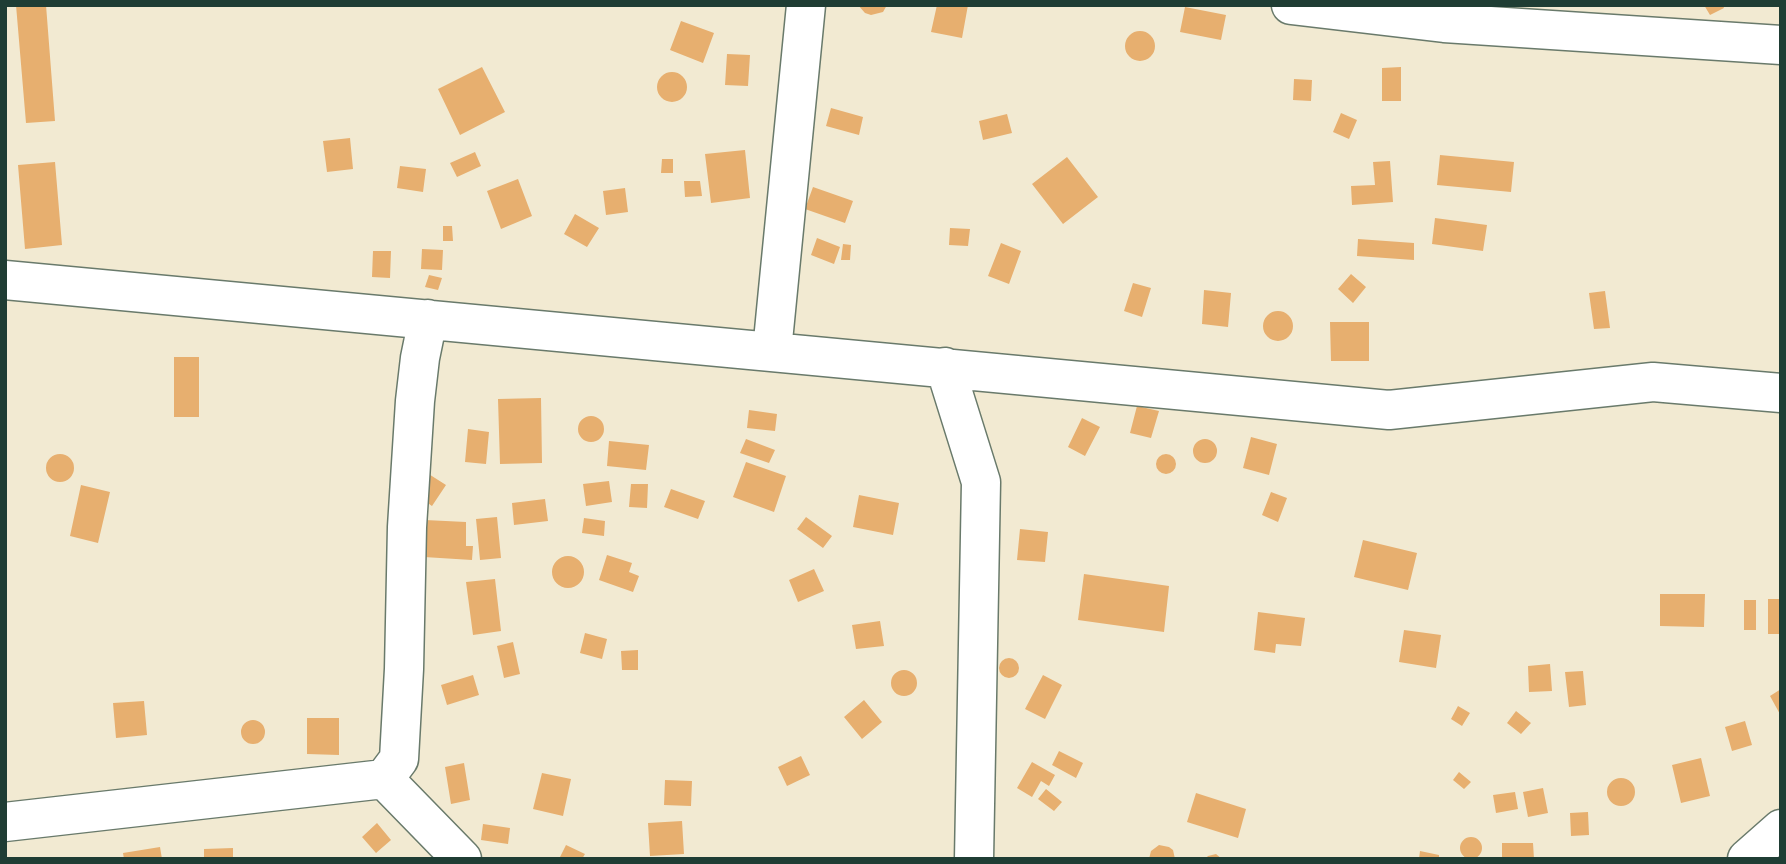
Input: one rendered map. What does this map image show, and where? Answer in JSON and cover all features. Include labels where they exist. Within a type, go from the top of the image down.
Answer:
[{"type":"street","points":[[772,351],[806,5]]},
{"type":"street","points":[[1291,5],[1457,24],[1781,45]]},
{"type":"street","points":[[5,280],[1389,410],[1653,382],[1781,393]]},
{"type":"street","points":[[5,822],[384,779],[399,760],[407,527],[420,358],[428,319]]},
{"type":"street","points":[[945,367],[981,482],[974,859]]},
{"type":"street","points":[[384,779],[462,859]]},
{"type":"street","points":[[1747,859],[1781,829]]},
{"type":"building","points":[[16,5],[46,5],[55,121],[26,123]]},
{"type":"building","points":[[858,5],[887,5],[883,12],[871,15]]},
{"type":"building","points":[[937,5],[968,5],[962,38],[931,32]]},
{"type":"building","points":[[1704,5],[1723,5],[1724,8],[1710,15]]},
{"type":"building","points":[[1185,7],[1226,15],[1221,40],[1180,32]]},
{"type":"building","points":[[681,21],[714,33],[703,63],[670,50]]},
{"type":"building","points":[[1140,31],[1151,35],[1155,46],[1151,57],[1140,61],[1129,57],[1125,46],[1129,35]]},
{"type":"building","points":[[727,54],[750,55],[748,86],[725,85]]},
{"type":"building","points":[[482,67],[505,112],[460,135],[438,89]]},
{"type":"building","points":[[1401,67],[1401,101],[1382,101],[1382,68]]},
{"type":"building","points":[[672,72],[683,76],[687,87],[683,98],[672,102],[661,98],[657,87],[661,76]]},
{"type":"building","points":[[1294,79],[1312,80],[1311,101],[1293,100]]},
{"type":"building","points":[[831,108],[863,117],[859,135],[826,126]]},
{"type":"building","points":[[1341,113],[1357,120],[1349,139],[1333,132]]},
{"type":"building","points":[[1007,114],[1012,133],[983,140],[979,121]]},
{"type":"building","points":[[350,138],[353,169],[327,172],[323,141]]},
{"type":"building","points":[[745,150],[750,198],[711,203],[705,154]]},
{"type":"building","points":[[475,152],[481,166],[457,177],[450,163]]},
{"type":"building","points":[[1440,155],[1514,162],[1511,192],[1437,185]]},
{"type":"building","points":[[1067,157],[1098,197],[1063,224],[1032,184]]},
{"type":"building","points":[[662,159],[673,159],[673,173],[661,173]]},
{"type":"building","points":[[1390,161],[1393,202],[1352,205],[1351,186],[1375,185],[1373,162]]},
{"type":"building","points":[[55,162],[62,245],[25,249],[18,165]]},
{"type":"building","points":[[400,166],[426,169],[423,192],[397,188]]},
{"type":"building","points":[[518,179],[532,216],[501,229],[487,191]]},
{"type":"building","points":[[684,181],[700,181],[702,196],[685,197]]},
{"type":"building","points":[[813,187],[853,201],[845,223],[805,209]]},
{"type":"building","points":[[625,188],[628,212],[606,215],[603,191]]},
{"type":"building","points":[[575,214],[599,228],[587,247],[564,234]]},
{"type":"building","points":[[1435,218],[1487,225],[1483,251],[1432,244]]},
{"type":"building","points":[[443,226],[452,226],[453,241],[443,241]]},
{"type":"building","points":[[950,228],[970,229],[968,246],[949,245]]},
{"type":"building","points":[[817,238],[840,247],[834,264],[811,255]]},
{"type":"building","points":[[1358,239],[1414,243],[1414,260],[1357,256]]},
{"type":"building","points":[[1001,243],[1021,251],[1009,284],[988,276]]},
{"type":"building","points":[[843,244],[851,245],[850,260],[841,260]]},
{"type":"building","points":[[422,249],[443,250],[442,270],[421,269]]},
{"type":"building","points":[[373,251],[391,251],[390,278],[372,277]]},
{"type":"building","points":[[1351,274],[1366,287],[1353,303],[1338,289]]},
{"type":"building","points":[[429,275],[442,278],[438,290],[425,287]]},
{"type":"building","points":[[1133,283],[1151,288],[1142,317],[1124,311]]},
{"type":"building","points":[[1204,290],[1231,293],[1228,327],[1202,324]]},
{"type":"building","points":[[1605,291],[1610,328],[1594,329],[1589,293]]},
{"type":"building","points":[[1278,311],[1289,315],[1293,326],[1289,337],[1278,341],[1267,337],[1263,326],[1267,315]]},
{"type":"building","points":[[1330,322],[1369,322],[1369,361],[1331,361]]},
{"type":"building","points":[[174,357],[199,357],[199,417],[174,417]]},
{"type":"building","points":[[541,398],[542,463],[500,464],[498,399]]},
{"type":"building","points":[[1137,406],[1159,411],[1151,438],[1130,433]]},
{"type":"building","points":[[749,410],[777,414],[775,431],[747,428]]},
{"type":"building","points":[[591,416],[600,420],[604,429],[600,438],[591,442],[582,438],[578,429],[582,420]]},
{"type":"building","points":[[1082,418],[1100,427],[1085,456],[1068,447]]},
{"type":"building","points":[[468,429],[489,432],[486,464],[465,462]]},
{"type":"building","points":[[1251,437],[1277,444],[1269,475],[1243,468]]},
{"type":"building","points":[[746,439],[775,450],[769,463],[740,453]]},
{"type":"building","points":[[1205,439],[1214,442],[1217,451],[1214,460],[1205,463],[1196,460],[1193,451],[1196,442]]},
{"type":"building","points":[[609,441],[649,445],[646,470],[607,466]]},
{"type":"building","points":[[60,454],[70,458],[74,468],[70,478],[60,482],[50,478],[46,468],[50,458]]},
{"type":"building","points":[[1166,454],[1173,457],[1176,464],[1173,471],[1166,474],[1159,471],[1156,464],[1159,457]]},
{"type":"building","points":[[746,462],[786,476],[774,512],[733,497]]},
{"type":"building","points":[[424,471],[446,485],[432,506],[410,491]]},
{"type":"building","points":[[609,481],[612,502],[586,506],[583,484]]},
{"type":"building","points":[[631,484],[648,484],[647,508],[629,507]]},
{"type":"building","points":[[81,485],[110,492],[98,543],[70,536]]},
{"type":"building","points":[[671,489],[705,501],[698,519],[664,507]]},
{"type":"building","points":[[1271,492],[1287,498],[1278,522],[1262,515]]},
{"type":"building","points":[[859,495],[899,503],[893,535],[853,527]]},
{"type":"building","points":[[545,499],[548,521],[514,525],[512,503]]},
{"type":"building","points":[[497,517],[501,558],[480,560],[476,519]]},
{"type":"building","points":[[806,517],[832,536],[823,548],[797,529]]},
{"type":"building","points":[[584,518],[605,521],[604,536],[582,533]]},
{"type":"building","points":[[425,520],[466,522],[466,546],[473,546],[472,560],[424,557]]},
{"type":"building","points":[[1020,529],[1048,532],[1045,562],[1017,560]]},
{"type":"building","points":[[1363,540],[1417,553],[1408,590],[1354,577]]},
{"type":"building","points":[[607,555],[632,563],[629,572],[639,576],[633,592],[599,580]]},
{"type":"building","points":[[568,556],[579,561],[584,572],[579,583],[568,588],[557,583],[552,572],[557,561]]},
{"type":"building","points":[[814,569],[824,591],[798,602],[789,580]]},
{"type":"building","points":[[1084,574],[1169,586],[1164,632],[1078,620]]},
{"type":"building","points":[[495,579],[501,631],[473,635],[466,582]]},
{"type":"building","points":[[1660,594],[1705,594],[1704,627],[1660,626]]},
{"type":"building","points":[[1768,599],[1781,599],[1781,634],[1768,634]]},
{"type":"building","points":[[1744,600],[1756,600],[1756,630],[1744,630]]},
{"type":"building","points":[[1258,612],[1305,618],[1301,646],[1276,644],[1275,653],[1254,650]]},
{"type":"building","points":[[880,621],[884,646],[856,649],[852,625]]},
{"type":"building","points":[[1404,630],[1441,635],[1436,668],[1399,662]]},
{"type":"building","points":[[585,633],[607,639],[602,659],[580,653]]},
{"type":"building","points":[[513,642],[520,674],[504,678],[497,646]]},
{"type":"building","points":[[638,650],[638,670],[622,670],[621,651]]},
{"type":"building","points":[[1009,658],[1016,661],[1019,668],[1016,675],[1009,678],[1002,675],[999,668],[1002,661]]},
{"type":"building","points":[[1550,664],[1552,691],[1529,692],[1528,666]]},
{"type":"building","points":[[904,670],[913,674],[917,683],[913,692],[904,696],[895,692],[891,683],[895,674]]},
{"type":"building","points":[[1583,671],[1586,705],[1569,707],[1565,672]]},
{"type":"building","points":[[473,675],[479,695],[447,705],[441,685]]},
{"type":"building","points":[[1043,675],[1062,685],[1045,719],[1025,709]]},
{"type":"building","points":[[1781,689],[1781,716],[1770,696]]},
{"type":"building","points":[[864,700],[882,722],[862,739],[844,717]]},
{"type":"building","points":[[144,701],[147,735],[116,738],[113,703]]},
{"type":"building","points":[[1458,706],[1470,713],[1462,726],[1451,719]]},
{"type":"building","points":[[1516,711],[1531,723],[1521,734],[1507,723]]},
{"type":"building","points":[[307,718],[339,718],[339,755],[307,754]]},
{"type":"building","points":[[253,720],[262,723],[265,732],[262,741],[253,744],[244,741],[241,732],[244,723]]},
{"type":"building","points":[[1745,721],[1752,745],[1732,751],[1725,727]]},
{"type":"building","points":[[1059,751],[1083,763],[1076,778],[1052,765]]},
{"type":"building","points":[[801,756],[810,775],[787,786],[778,767]]},
{"type":"building","points":[[1701,758],[1710,796],[1681,803],[1672,765]]},
{"type":"building","points":[[1032,762],[1055,775],[1049,786],[1041,781],[1032,797],[1017,788]]},
{"type":"building","points":[[464,763],[470,800],[451,804],[445,767]]},
{"type":"building","points":[[1459,772],[1471,782],[1464,789],[1453,780]]},
{"type":"building","points":[[542,773],[571,779],[563,816],[533,809]]},
{"type":"building","points":[[1621,778],[1631,782],[1635,792],[1631,802],[1621,806],[1611,802],[1607,792],[1611,782]]},
{"type":"building","points":[[665,780],[692,781],[691,806],[664,805]]},
{"type":"building","points":[[1543,788],[1548,813],[1528,817],[1523,792]]},
{"type":"building","points":[[1046,789],[1062,802],[1054,811],[1038,799]]},
{"type":"building","points":[[1515,792],[1518,809],[1496,813],[1493,795]]},
{"type":"building","points":[[1196,793],[1246,809],[1238,838],[1187,822]]},
{"type":"building","points":[[1588,812],[1589,835],[1571,836],[1570,813]]},
{"type":"building","points":[[682,821],[684,854],[650,856],[648,823]]},
{"type":"building","points":[[377,823],[391,840],[376,853],[362,837]]},
{"type":"building","points":[[483,824],[510,828],[508,844],[481,840]]},
{"type":"building","points":[[1471,837],[1479,840],[1482,848],[1479,856],[1471,859],[1463,856],[1460,848],[1463,840]]},
{"type":"building","points":[[1502,843],[1533,843],[1534,859],[1502,859]]},
{"type":"building","points":[[566,845],[585,854],[582,859],[559,859]]},
{"type":"building","points":[[1159,845],[1173,850],[1175,859],[1149,859],[1151,851]]},
{"type":"building","points":[[160,847],[162,859],[124,859],[123,853]]},
{"type":"building","points":[[233,848],[233,859],[204,859],[204,849]]},
{"type":"building","points":[[1420,851],[1439,855],[1439,859],[1419,859]]},
{"type":"building","points":[[1216,854],[1222,859],[1205,859],[1208,856]]}]
